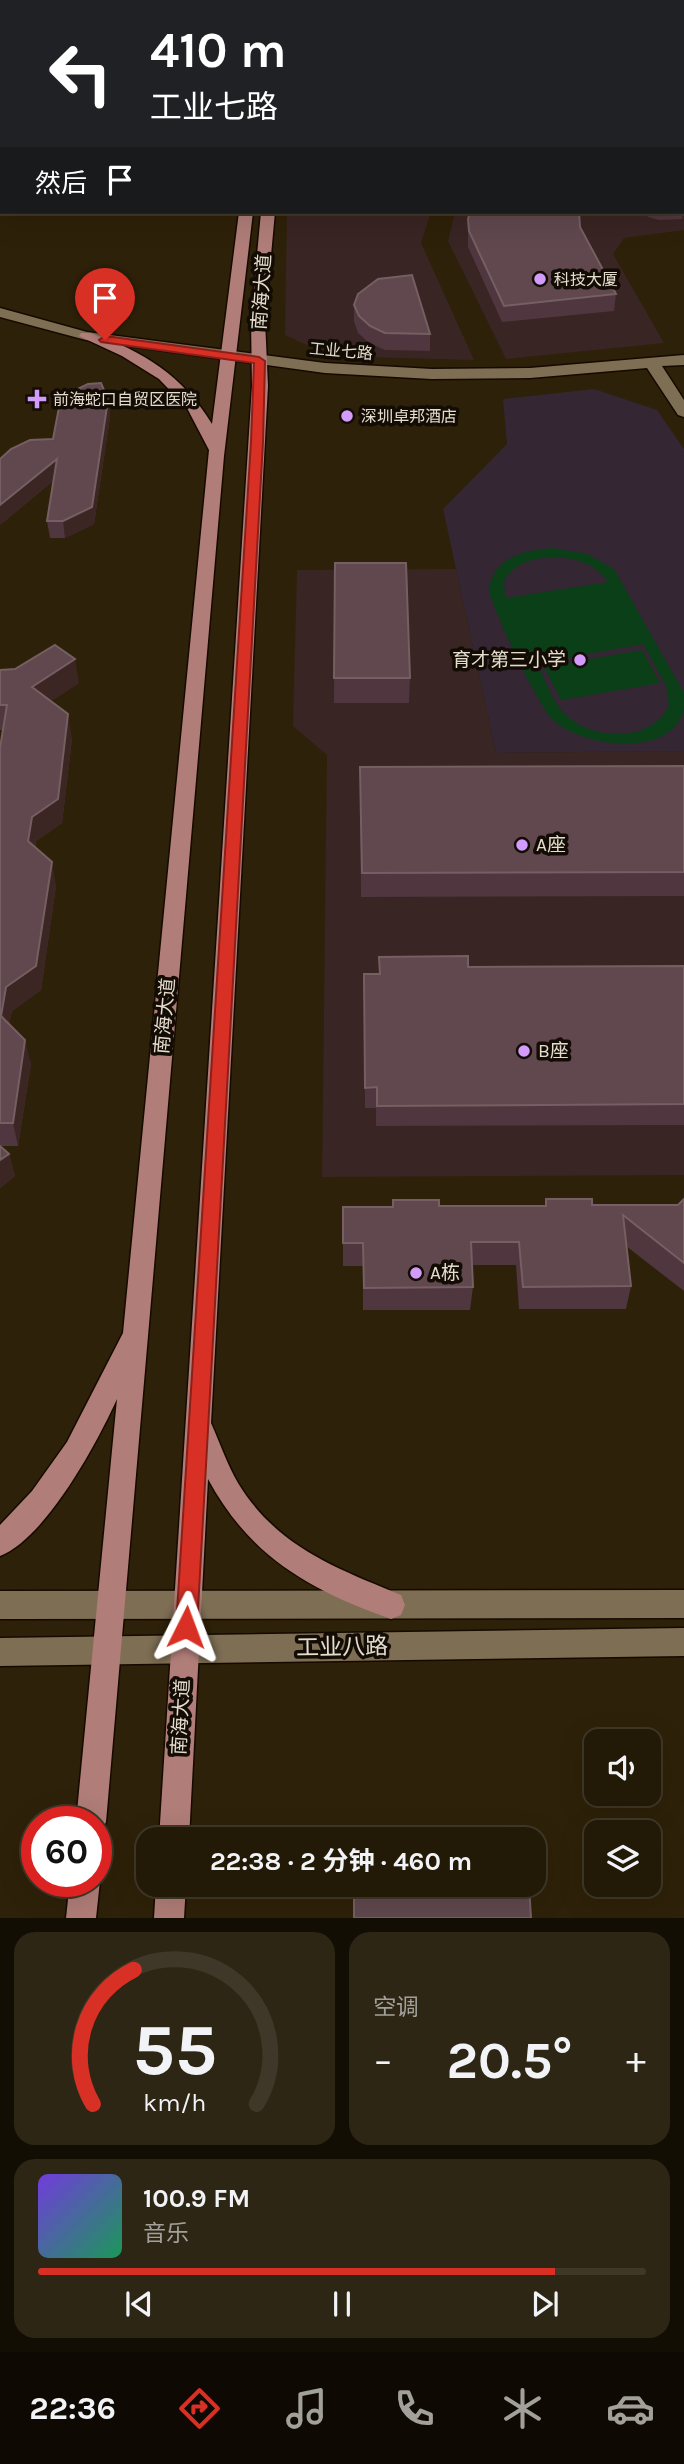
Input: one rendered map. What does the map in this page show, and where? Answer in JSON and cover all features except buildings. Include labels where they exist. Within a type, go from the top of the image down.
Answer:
[{"type":"main road","name":"南海大道","points":[[92,1806],[216,456],[246,214]]},
{"type":"main road","name":"南海大道","points":[[175,1827],[257,442],[258,320],[268,214]]},
{"type":"main road","points":[[86,336],[119,348],[169,378],[189,398],[207,425],[216,456]]},
{"type":"main road","points":[[0,1543],[36,1508],[55,1483],[101,1401],[137,1324]]},
{"type":"main road","points":[[199,1419],[219,1474],[234,1500],[268,1539],[328,1582],[391,1605]]},
{"type":"main road","points":[[81,1918],[83,1897]]},
{"type":"main road","points":[[169,1918],[170,1897]]},
{"type":"street","name":"工业七路","points":[[0,312],[86,336],[325,368],[432,374],[530,373],[684,360]]},
{"type":"street","points":[[652,363],[684,412]]},
{"type":"street","name":"工业八路","points":[[0,1605],[684,1604]]},
{"type":"street","name":"工业八路","points":[[0,1652],[684,1642]]},
{"type":"shaded area","points":[[287,214],[430,214],[421,243],[474,360],[330,356],[285,335]]},
{"type":"shaded area","points":[[455,214],[684,214],[684,230],[624,238],[613,254],[664,343],[506,359],[448,241]]},
{"type":"shaded area","name":"育才第三小学","points":[[594,389],[657,410],[684,449],[684,751],[496,753],[443,509],[507,444],[503,399]]},
{"type":"shaded area","points":[[456,569],[496,753],[684,751],[684,1175],[322,1177],[327,755],[293,726],[297,570]]},
{"type":"green space","points":[[553,548],[587,554],[614,569],[684,693],[684,709],[676,725],[663,736],[645,742],[604,742],[566,729],[546,711],[517,658],[489,590],[497,570],[504,563],[522,553]],"holes":[[[554,557],[591,566],[608,582],[505,598],[504,581],[514,569],[532,560]],[[643,644],[666,685],[669,705],[661,717],[636,732],[606,733],[577,724],[557,704],[537,663]]]},
{"type":"green space","points":[[642,650],[660,683],[561,700],[544,667]]},
{"type":"place","name":"科技大厦","points":[[540,279]]},
{"type":"place","name":"前海蛇口自贸区医院","points":[[37,399]]},
{"type":"place","name":"深圳卓邦酒店","points":[[347,416]]},
{"type":"place","name":"育才第三小学","points":[[580,660]]},
{"type":"place","name":"A座","points":[[522,845]]},
{"type":"place","name":"B座","points":[[524,1051]]},
{"type":"place","name":"A栋","points":[[416,1273]]},
{"type":"route","points":[[105,340],[259,361],[257,442],[186,1627]]}]
